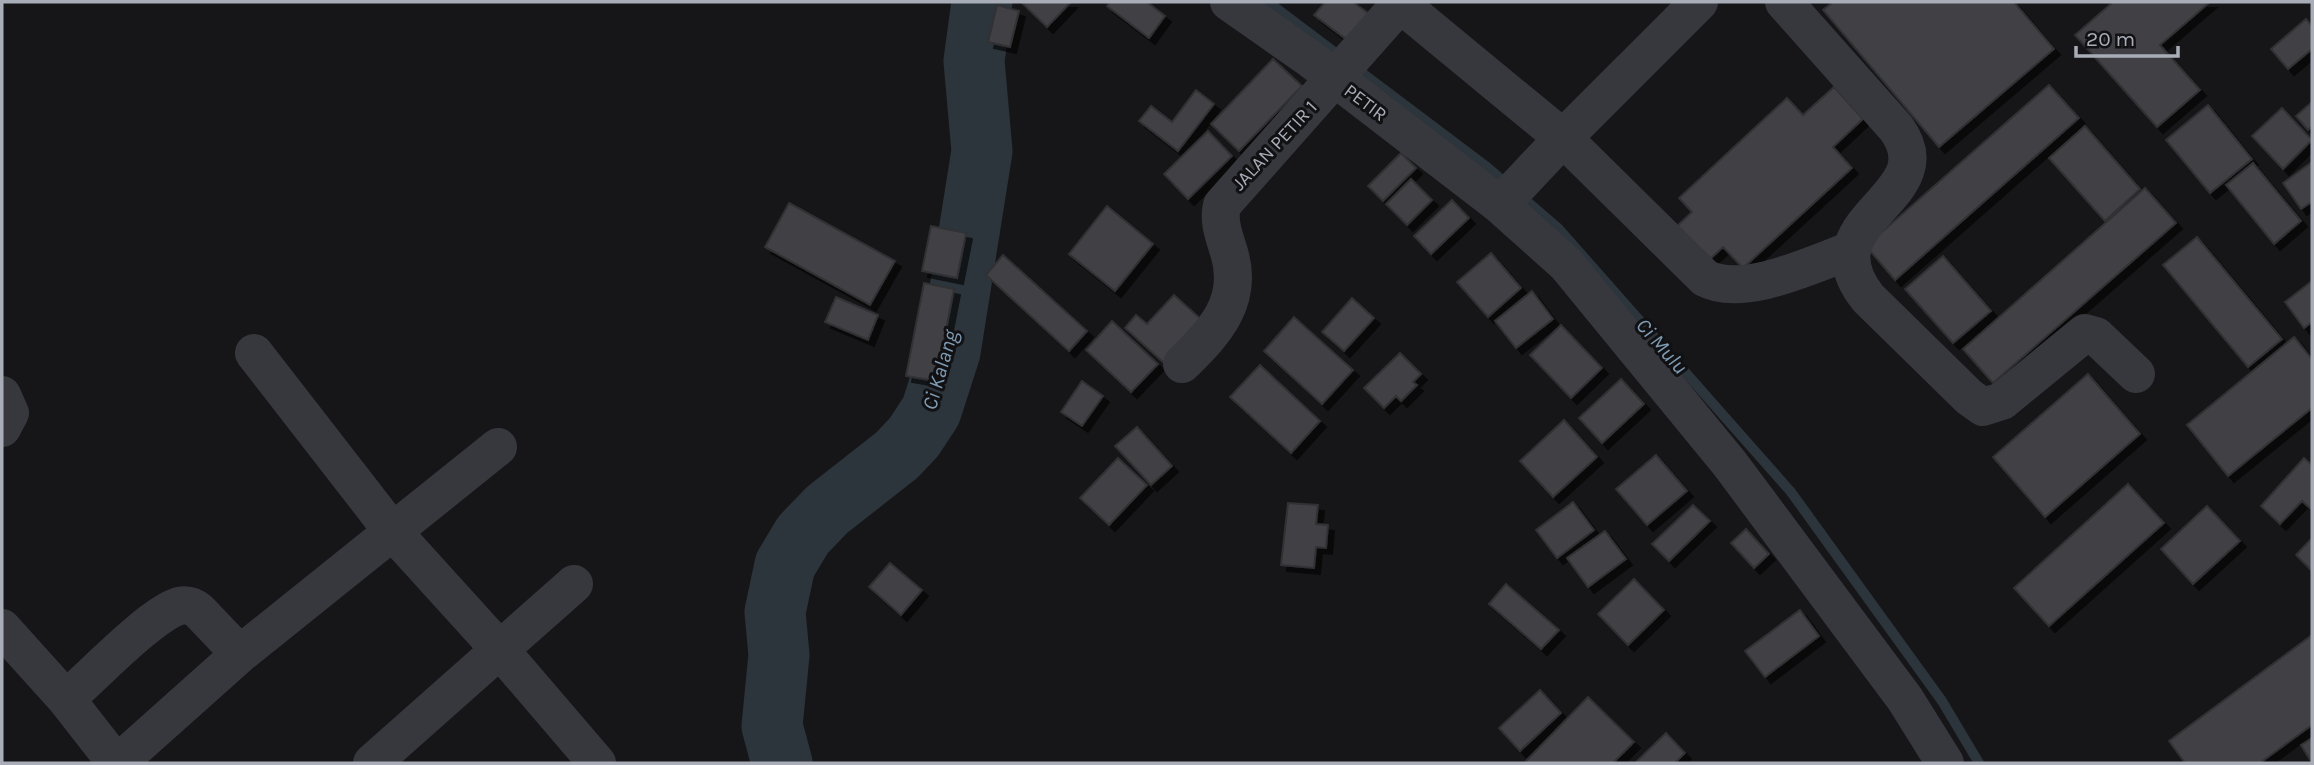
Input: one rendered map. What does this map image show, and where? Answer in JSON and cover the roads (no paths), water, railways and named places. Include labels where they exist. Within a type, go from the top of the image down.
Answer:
[{"type":"street","name":"PETIR","points":[[1229,2],[1347,66],[1512,193],[1566,264],[1730,464],[1889,677],[1945,763]]},
{"type":"street","points":[[1512,193],[1699,2]]},
{"type":"street","points":[[1784,2],[1896,128],[1908,149],[1909,158],[1899,183],[1857,234],[1850,250],[1857,280],[1868,298],[1969,397],[1983,407],[2003,401],[2085,333],[2096,336],[2136,374]]},
{"type":"street","name":"JALAN PETIR 1","points":[[1182,364],[1215,331],[1231,299],[1234,278],[1222,231],[1222,205],[1231,191],[1347,66],[1399,3]]},
{"type":"street","points":[[1399,3],[1563,138],[1705,278],[1717,285],[1760,282],[1850,250]]},
{"type":"street","points":[[254,353],[393,532],[502,651],[597,763]]},
{"type":"street","points":[[2,394],[10,413],[2,428]]},
{"type":"street","points":[[3,631],[66,699],[117,763],[240,654],[498,447]]},
{"type":"street","points":[[372,763],[502,651],[574,584]]},
{"type":"street","points":[[66,699],[155,621],[181,606],[194,606],[240,654]]},
{"type":"waterway","name":"Ci Kalang","points":[[782,763],[772,726],[779,655],[775,612],[785,565],[803,535],[827,510],[897,455],[914,437],[931,411],[950,352],[982,151],[974,61],[982,2]]},
{"type":"waterway","name":"Ci Mulu","points":[[1268,2],[1487,167],[1558,228],[1791,492],[1942,701],[1979,763]]}]
